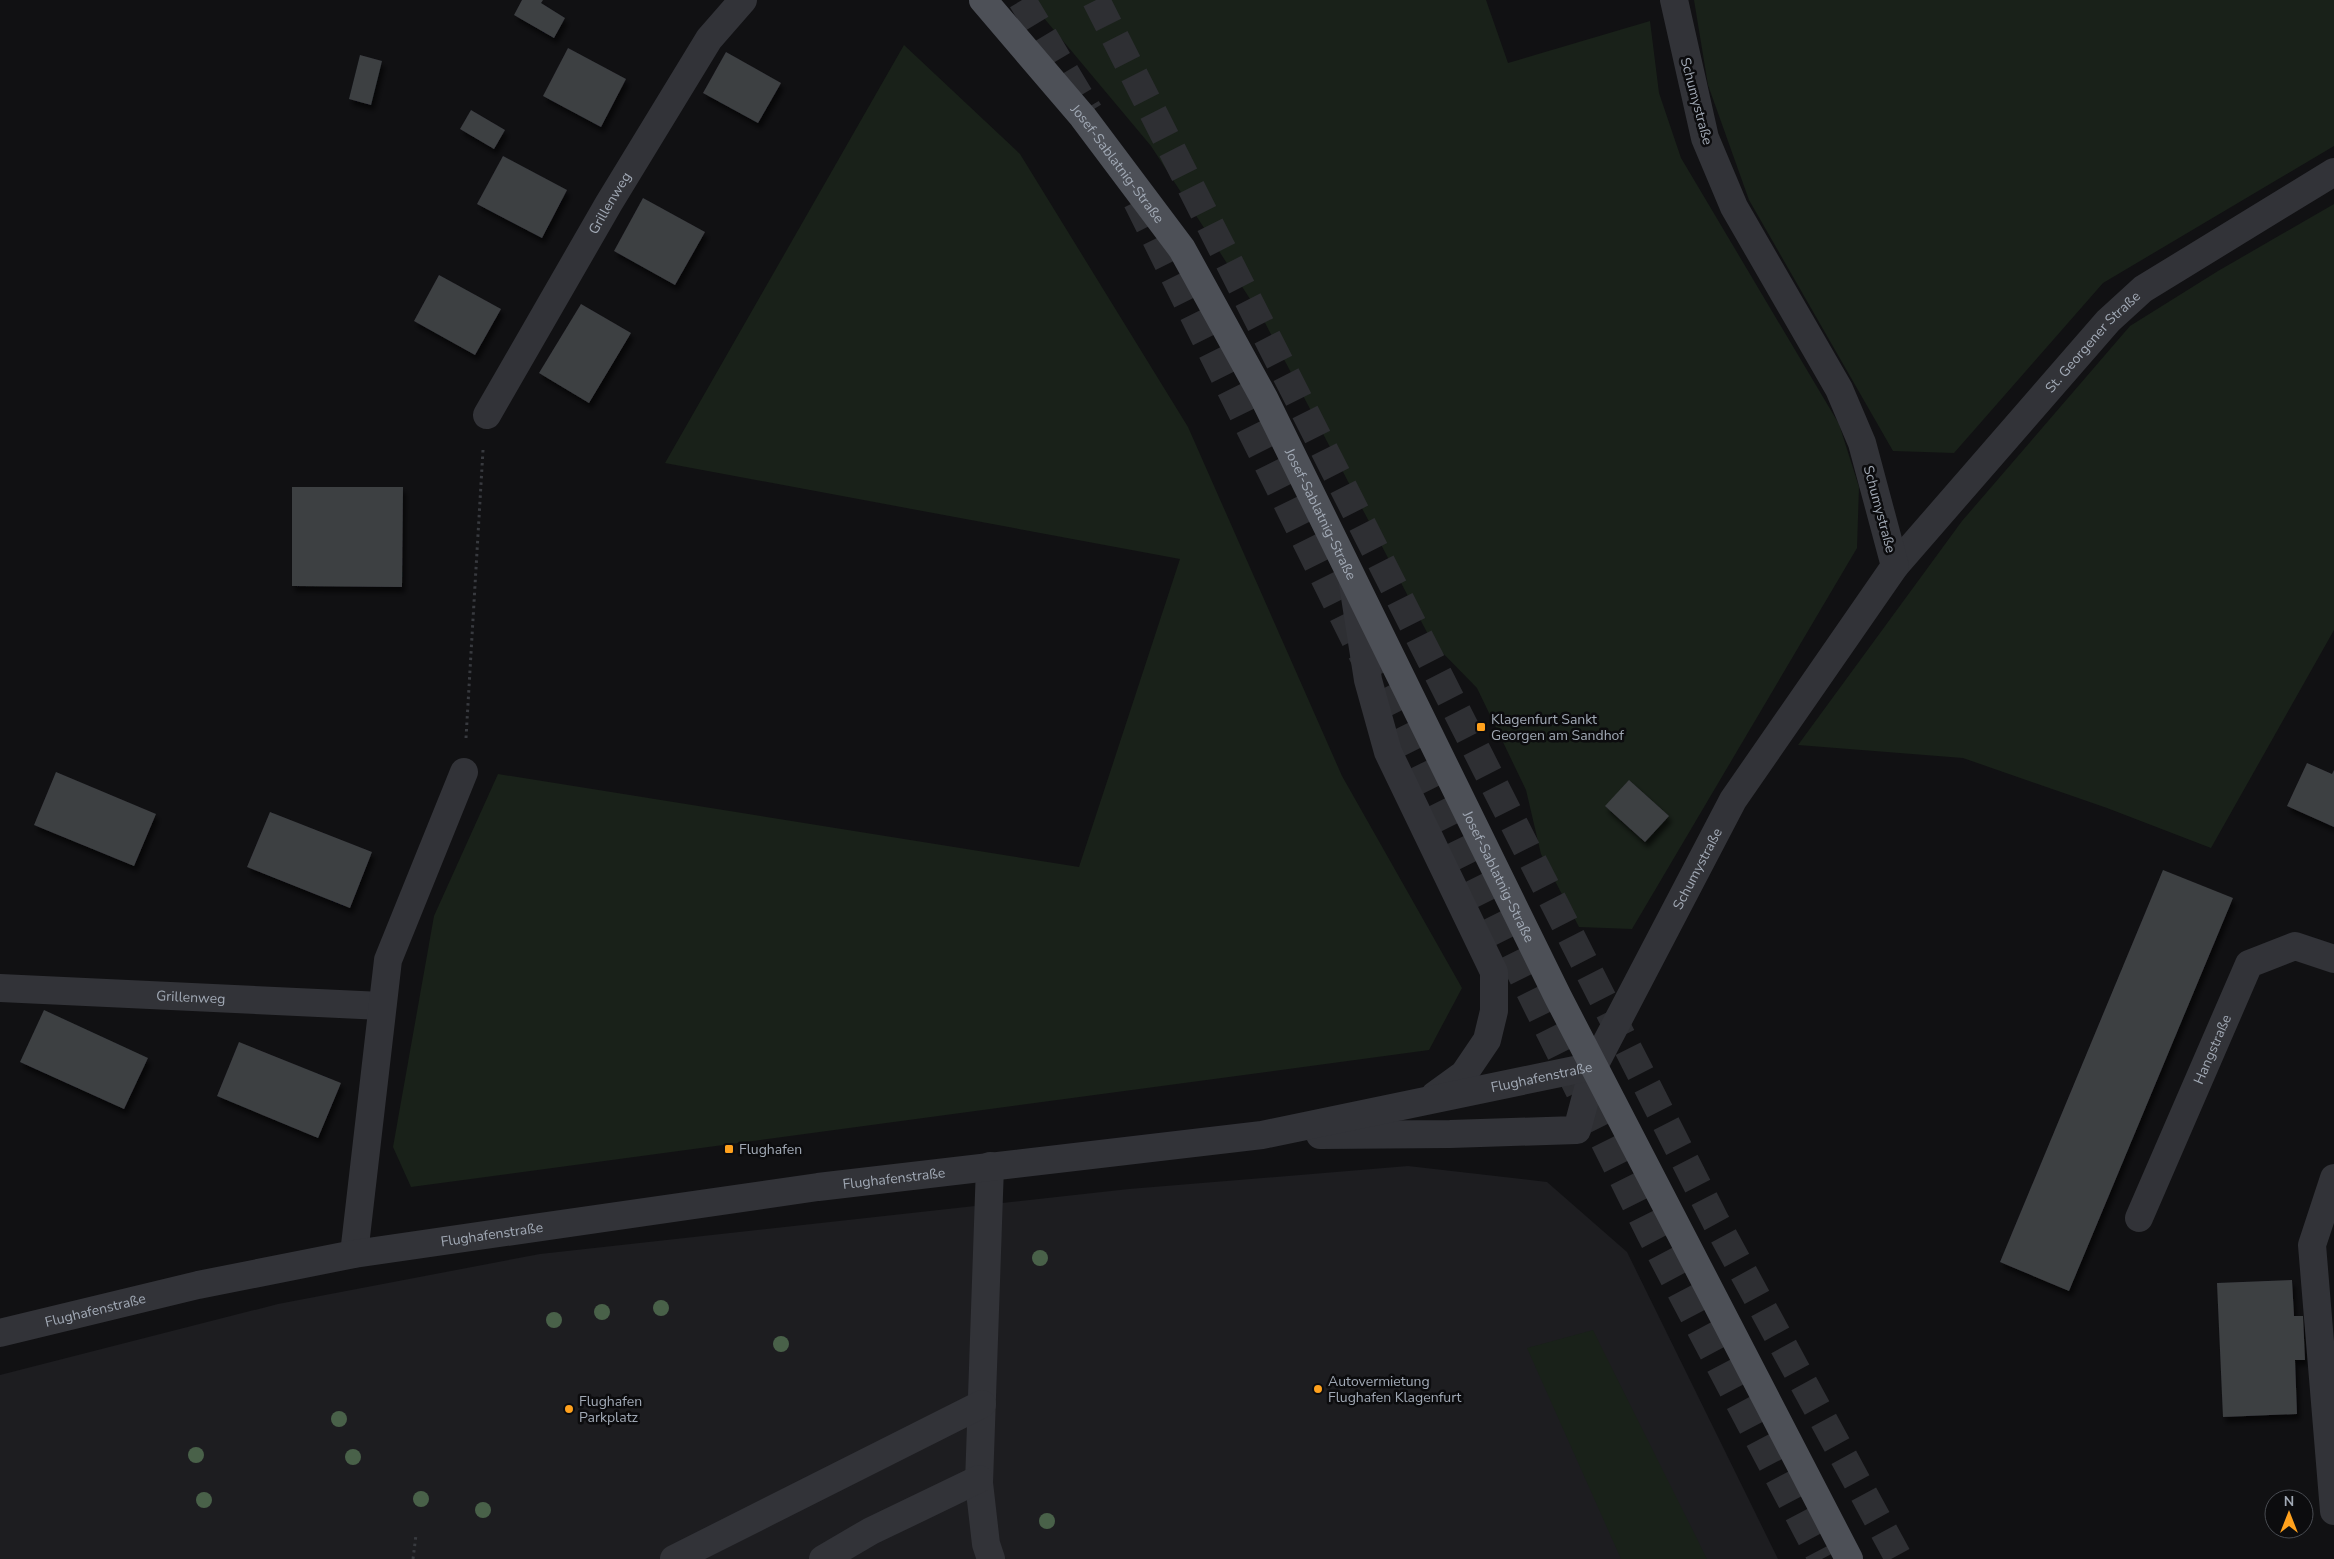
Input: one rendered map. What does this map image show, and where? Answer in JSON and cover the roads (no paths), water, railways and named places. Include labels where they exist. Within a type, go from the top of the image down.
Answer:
[{"type":"main road","name":"Josef-Sablatnig-Straße","points":[[983,0],[1083,117],[1182,249],[1264,398],[1558,997],[1849,1559]]},
{"type":"street","name":"Grillenweg","points":[[487,414],[609,203],[709,39],[743,0]]},
{"type":"street","name":"Schumystraße","points":[[1594,1066],[1733,800],[1895,566],[1862,442],[1839,389],[1734,207],[1705,138],[1674,0]]},
{"type":"street","name":"St. Georgener Straße","points":[[1895,566],[2108,321],[2143,289],[2334,172]]},
{"type":"street","points":[[1351,575],[1368,680],[1388,752],[1494,972],[1494,1011],[1487,1040],[1464,1074],[1428,1100]]},
{"type":"street","points":[[354,1254],[388,960],[464,772]]},
{"type":"street","name":"Hangstraße","points":[[2139,1218],[2249,964],[2295,946],[2334,959]]},
{"type":"street","name":"Grillenweg","points":[[0,988],[382,1006]]},
{"type":"street","name":"Flughafenstraße","points":[[0,1334],[198,1285],[354,1254],[818,1187],[1262,1135],[1594,1066],[1577,1130],[1450,1134],[1262,1135]]},
{"type":"street","points":[[990,1166],[979,1479],[986,1544],[991,1559]]},
{"type":"street","points":[[2334,1178],[2312,1245],[2334,1511]]},
{"type":"street","points":[[674,1559],[982,1404]]},
{"type":"street","points":[[823,1559],[871,1532],[979,1479]]},
{"type":"tunnel","points":[[1022,0],[1089,112]]},
{"type":"tunnel","points":[[1096,0],[1716,1222],[1899,1559]]},
{"type":"tunnel","points":[[1137,201],[1651,1235],[1822,1559]]},
{"type":"place","name":"Klagenfurt Sankt Georgen am Sandhof","points":[[1481,727]]},
{"type":"place","name":"Flughafen","points":[[729,1149]]},
{"type":"place","name":"Autovermietung Flughafen Klagenfurt","points":[[1318,1389]]},
{"type":"place","name":"Flughafen Parkplatz","points":[[569,1409]]}]
